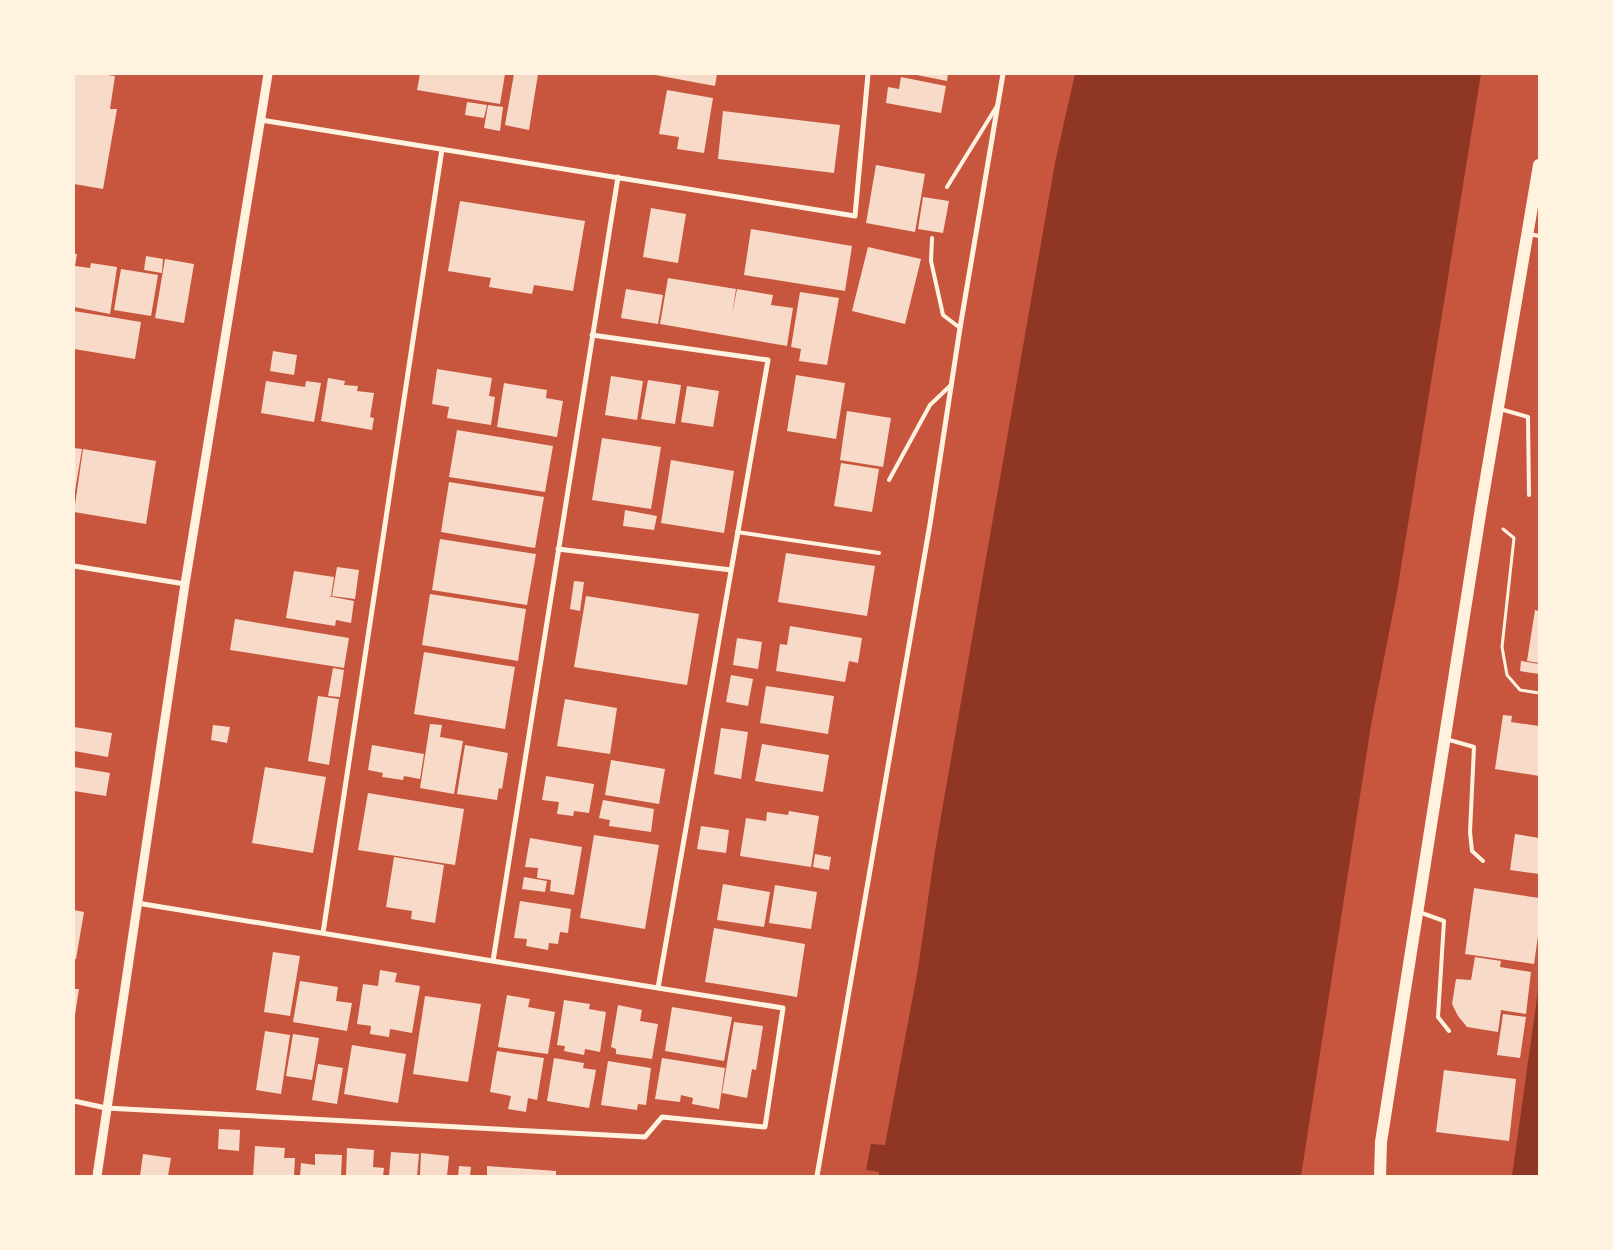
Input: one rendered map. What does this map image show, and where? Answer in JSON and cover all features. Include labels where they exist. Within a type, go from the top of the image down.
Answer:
[{"type":"main road","points":[[1380,1176],[1381,1142],[1481,508],[1498,409],[1533,235],[1539,165]]},
{"type":"street","points":[[97,1176],[185,584],[268,74]]},
{"type":"street","points":[[260,120],[855,216],[868,74]]},
{"type":"street","points":[[817,1176],[930,524],[960,328],[1003,74]]},
{"type":"street","points":[[323,933],[442,149]]},
{"type":"street","points":[[492,961],[618,178]]},
{"type":"street","points":[[592,334],[768,360],[658,988]]},
{"type":"street","points":[[558,549],[730,570]]},
{"type":"street","points":[[74,566],[185,584]]},
{"type":"street","points":[[74,1101],[106,1108],[645,1137],[662,1117],[765,1127],[782,1008],[137,903]]},
{"type":"lane","points":[[947,187],[998,104]]},
{"type":"lane","points":[[932,238],[931,261],[943,315],[960,328]]},
{"type":"lane","points":[[889,480],[930,405],[952,384]]},
{"type":"lane","points":[[1498,409],[1528,417],[1529,496]]},
{"type":"lane","points":[[737,532],[879,553]]},
{"type":"lane","points":[[1444,739],[1474,747],[1470,832],[1472,851],[1483,861]]},
{"type":"lane","points":[[1418,912],[1444,921],[1438,1017],[1449,1031]]},
{"type":"path","points":[[1481,508],[1514,538],[1502,647],[1507,675],[1520,690],[1539,693]]},
{"type":"shaded area","points":[[1075,74],[1481,74],[1397,592],[1371,725],[1301,1176],[879,1176],[879,1172],[866,1170],[871,1144],[885,1145],[918,969],[935,851],[1055,163]]},
{"type":"shaded area","points":[[1539,984],[1539,1176],[1512,1176]]},
{"type":"building","points":[[74,74],[115,76],[110,109],[117,109],[103,189],[74,184]]},
{"type":"building","points":[[420,74],[505,74],[500,104],[417,90]]},
{"type":"building","points":[[514,74],[538,74],[529,130],[505,125]]},
{"type":"building","points":[[650,74],[717,74],[715,86]]},
{"type":"building","points":[[912,74],[948,74],[947,81]]},
{"type":"building","points":[[901,77],[946,86],[941,113],[886,103],[888,87],[899,89]]},
{"type":"building","points":[[667,90],[713,98],[704,153],[677,149],[679,137],[659,134]]},
{"type":"building","points":[[467,102],[487,105],[484,118],[465,115]]},
{"type":"building","points":[[488,105],[503,107],[500,131],[484,128]]},
{"type":"building","points":[[723,111],[840,125],[834,173],[718,159]]},
{"type":"building","points":[[876,165],[925,174],[915,232],[866,223]]},
{"type":"building","points":[[923,197],[949,201],[943,233],[918,229]]},
{"type":"building","points":[[460,201],[585,221],[573,291],[534,285],[532,294],[489,287],[491,278],[448,271]]},
{"type":"building","points":[[651,208],[686,214],[678,263],[643,257]]},
{"type":"building","points":[[751,229],[852,246],[845,291],[744,275]]},
{"type":"building","points":[[868,247],[921,259],[905,324],[852,311]]},
{"type":"building","points":[[74,254],[77,254],[75,266],[90,268],[91,263],[117,267],[110,314],[74,307]]},
{"type":"building","points":[[146,256],[163,259],[162,273],[144,270]]},
{"type":"building","points":[[165,259],[194,264],[184,323],[155,318]]},
{"type":"building","points":[[121,269],[158,275],[151,316],[114,310]]},
{"type":"building","points":[[668,278],[736,289],[732,315],[737,289],[773,295],[771,305],[793,308],[787,346],[660,324]]},
{"type":"building","points":[[626,289],[663,295],[658,324],[621,318]]},
{"type":"building","points":[[800,292],[839,298],[827,365],[799,361],[801,349],[791,347]]},
{"type":"building","points":[[74,311],[141,322],[135,359],[74,349]]},
{"type":"building","points":[[273,351],[297,355],[294,375],[270,371]]},
{"type":"building","points":[[437,369],[492,378],[489,396],[495,397],[491,425],[447,418],[449,407],[432,404]]},
{"type":"building","points":[[796,375],[845,383],[836,439],[787,431]]},
{"type":"building","points":[[611,376],[643,381],[637,420],[605,415]]},
{"type":"building","points":[[328,378],[345,381],[344,385],[358,386],[357,391],[374,393],[370,417],[374,418],[372,430],[321,421]]},
{"type":"building","points":[[648,380],[681,385],[675,424],[641,419]]},
{"type":"building","points":[[266,381],[305,387],[306,381],[321,383],[314,422],[261,413]]},
{"type":"building","points":[[504,383],[547,390],[546,398],[563,401],[557,437],[497,427]]},
{"type":"building","points":[[687,386],[719,391],[713,427],[681,422]]},
{"type":"building","points":[[847,411],[891,418],[883,467],[840,460]]},
{"type":"building","points":[[457,430],[553,446],[545,492],[449,477]]},
{"type":"building","points":[[602,438],[661,447],[651,509],[592,500]]},
{"type":"building","points":[[74,448],[82,449],[75,491],[74,491]]},
{"type":"building","points":[[83,449],[156,461],[146,524],[74,512]]},
{"type":"building","points":[[671,460],[734,471],[724,533],[661,523]]},
{"type":"building","points":[[841,463],[879,469],[872,512],[834,506]]},
{"type":"building","points":[[449,482],[544,497],[535,548],[441,532]]},
{"type":"building","points":[[625,510],[657,516],[654,530],[623,526]]},
{"type":"building","points":[[440,539],[536,554],[527,605],[432,590]]},
{"type":"building","points":[[786,553],[875,566],[867,616],[778,602]]},
{"type":"building","points":[[337,567],[359,570],[355,599],[332,596]]},
{"type":"building","points":[[294,571],[334,577],[331,596],[328,596],[354,601],[351,623],[336,620],[335,626],[286,618]]},
{"type":"building","points":[[574,581],[584,582],[580,611],[570,609]]},
{"type":"building","points":[[430,594],[526,609],[518,661],[422,645]]},
{"type":"building","points":[[586,596],[699,614],[687,685],[574,667]]},
{"type":"building","points":[[1535,610],[1539,611],[1539,663],[1527,661]]},
{"type":"building","points":[[235,619],[349,638],[344,668],[230,650]]},
{"type":"building","points":[[790,626],[862,638],[858,663],[849,661],[845,682],[776,671],[780,644],[787,645]]},
{"type":"building","points":[[737,638],[762,642],[758,669],[733,665]]},
{"type":"building","points":[[424,652],[515,667],[505,729],[414,714]]},
{"type":"building","points":[[1521,661],[1539,664],[1539,674],[1520,671]]},
{"type":"building","points":[[333,668],[344,670],[340,697],[328,696]]},
{"type":"building","points":[[731,675],[753,679],[748,706],[726,702]]},
{"type":"building","points":[[766,686],[834,696],[828,734],[760,723]]},
{"type":"building","points":[[318,696],[339,699],[329,765],[308,761]]},
{"type":"building","points":[[565,699],[617,708],[610,754],[557,746]]},
{"type":"building","points":[[1503,715],[1512,716],[1511,722],[1539,726],[1539,776],[1495,769]]},
{"type":"building","points":[[430,724],[442,725],[440,737],[463,741],[454,794],[420,788]]},
{"type":"building","points":[[213,725],[230,727],[227,743],[211,740]]},
{"type":"building","points":[[74,727],[112,733],[108,757],[74,751]]},
{"type":"building","points":[[721,728],[748,732],[741,779],[714,774]]},
{"type":"building","points":[[762,744],[829,755],[823,792],[755,781]]},
{"type":"building","points":[[372,745],[424,754],[420,779],[404,776],[403,780],[382,777],[383,773],[368,770]]},
{"type":"building","points":[[465,745],[508,753],[502,789],[499,788],[497,800],[457,794]]},
{"type":"building","points":[[611,760],[665,769],[659,804],[605,795]]},
{"type":"building","points":[[74,767],[110,773],[106,796],[74,791]]},
{"type":"building","points":[[265,767],[326,777],[313,853],[252,843]]},
{"type":"building","points":[[546,776],[594,784],[589,813],[574,811],[573,816],[557,814],[559,802],[542,800]]},
{"type":"building","points":[[368,793],[464,809],[455,865],[358,850]]},
{"type":"building","points":[[603,800],[654,809],[651,832],[609,826],[610,820],[599,818]]},
{"type":"building","points":[[789,811],[819,816],[811,867],[740,856],[746,818],[766,821],[767,812],[788,815]]},
{"type":"building","points":[[701,826],[729,830],[726,853],[697,849]]},
{"type":"building","points":[[1515,834],[1539,838],[1539,874],[1510,870]]},
{"type":"building","points":[[594,835],[659,845],[645,929],[580,918]]},
{"type":"building","points":[[530,838],[582,847],[574,895],[550,891],[551,880],[537,878],[538,868],[525,867]]},
{"type":"building","points":[[815,854],[831,857],[829,870],[813,867]]},
{"type":"building","points":[[394,857],[444,865],[435,923],[411,919],[412,911],[386,907]]},
{"type":"building","points":[[524,877],[547,881],[545,892],[522,889]]},
{"type":"building","points":[[723,884],[770,892],[764,927],[717,920]]},
{"type":"building","points":[[775,885],[817,892],[811,929],[769,923]]},
{"type":"building","points":[[1474,888],[1539,898],[1539,929],[1534,964],[1465,954]]},
{"type":"building","points":[[520,901],[571,909],[568,933],[560,932],[558,944],[549,943],[548,950],[526,946],[527,939],[514,938]]},
{"type":"building","points":[[74,910],[84,912],[76,959],[74,959]]},
{"type":"building","points":[[714,928],[805,944],[797,997],[705,982]]},
{"type":"building","points":[[273,952],[300,956],[290,1016],[264,1012]]},
{"type":"building","points":[[1475,957],[1501,961],[1500,967],[1531,972],[1526,1014],[1501,1010],[1498,1032],[1467,1027],[1458,1016],[1452,1004],[1456,979],[1471,980]]},
{"type":"building","points":[[380,970],[397,973],[395,982],[420,986],[412,1033],[390,1029],[389,1037],[370,1034],[371,1026],[357,1024],[363,984],[378,986]]},
{"type":"building","points":[[300,981],[338,987],[336,1001],[352,1003],[347,1031],[293,1022]]},
{"type":"building","points":[[74,989],[79,989],[75,1015],[74,1015]]},
{"type":"building","points":[[507,995],[530,999],[528,1007],[555,1012],[548,1054],[498,1047]]},
{"type":"building","points":[[425,996],[481,1004],[468,1082],[413,1074]]},
{"type":"building","points":[[564,1000],[590,1004],[589,1009],[606,1012],[600,1052],[585,1049],[584,1055],[564,1051],[565,1046],[557,1045]]},
{"type":"building","points":[[618,1005],[642,1010],[640,1021],[658,1024],[652,1059],[616,1054],[616,1049],[611,1047]]},
{"type":"building","points":[[672,1007],[732,1017],[724,1061],[665,1051]]},
{"type":"building","points":[[1503,1014],[1526,1017],[1520,1058],[1497,1055]]},
{"type":"building","points":[[734,1022],[763,1026],[756,1070],[752,1069],[747,1098],[722,1093]]},
{"type":"building","points":[[265,1031],[290,1035],[281,1094],[256,1090]]},
{"type":"building","points":[[293,1034],[319,1038],[312,1080],[286,1076]]},
{"type":"building","points":[[352,1045],[406,1054],[398,1103],[344,1094]]},
{"type":"building","points":[[497,1051],[544,1058],[537,1100],[528,1098],[526,1112],[508,1109],[511,1096],[490,1092]]},
{"type":"building","points":[[554,1058],[584,1063],[583,1068],[596,1070],[589,1108],[547,1101]]},
{"type":"building","points":[[662,1058],[725,1068],[719,1109],[692,1104],[693,1098],[681,1095],[680,1102],[655,1099]]},
{"type":"building","points":[[608,1061],[651,1068],[646,1105],[638,1104],[637,1110],[601,1105]]},
{"type":"building","points":[[318,1064],[343,1068],[337,1104],[312,1100]]},
{"type":"building","points":[[1444,1070],[1516,1079],[1509,1141],[1436,1132]]},
{"type":"building","points":[[219,1129],[240,1130],[239,1151],[218,1149]]},
{"type":"building","points":[[255,1146],[285,1148],[284,1158],[295,1158],[294,1176],[253,1176]]},
{"type":"building","points":[[347,1148],[374,1150],[373,1167],[384,1168],[383,1176],[346,1176]]},
{"type":"building","points":[[391,1152],[419,1154],[417,1176],[389,1176]]},
{"type":"building","points":[[421,1153],[449,1156],[447,1176],[420,1176]]},
{"type":"building","points":[[143,1154],[171,1158],[168,1176],[140,1176]]},
{"type":"building","points":[[315,1154],[342,1155],[341,1176],[300,1176],[301,1163],[315,1165]]},
{"type":"building","points":[[459,1166],[471,1167],[470,1176],[458,1176]]},
{"type":"building","points":[[487,1166],[556,1171],[556,1176],[487,1176]]}]
